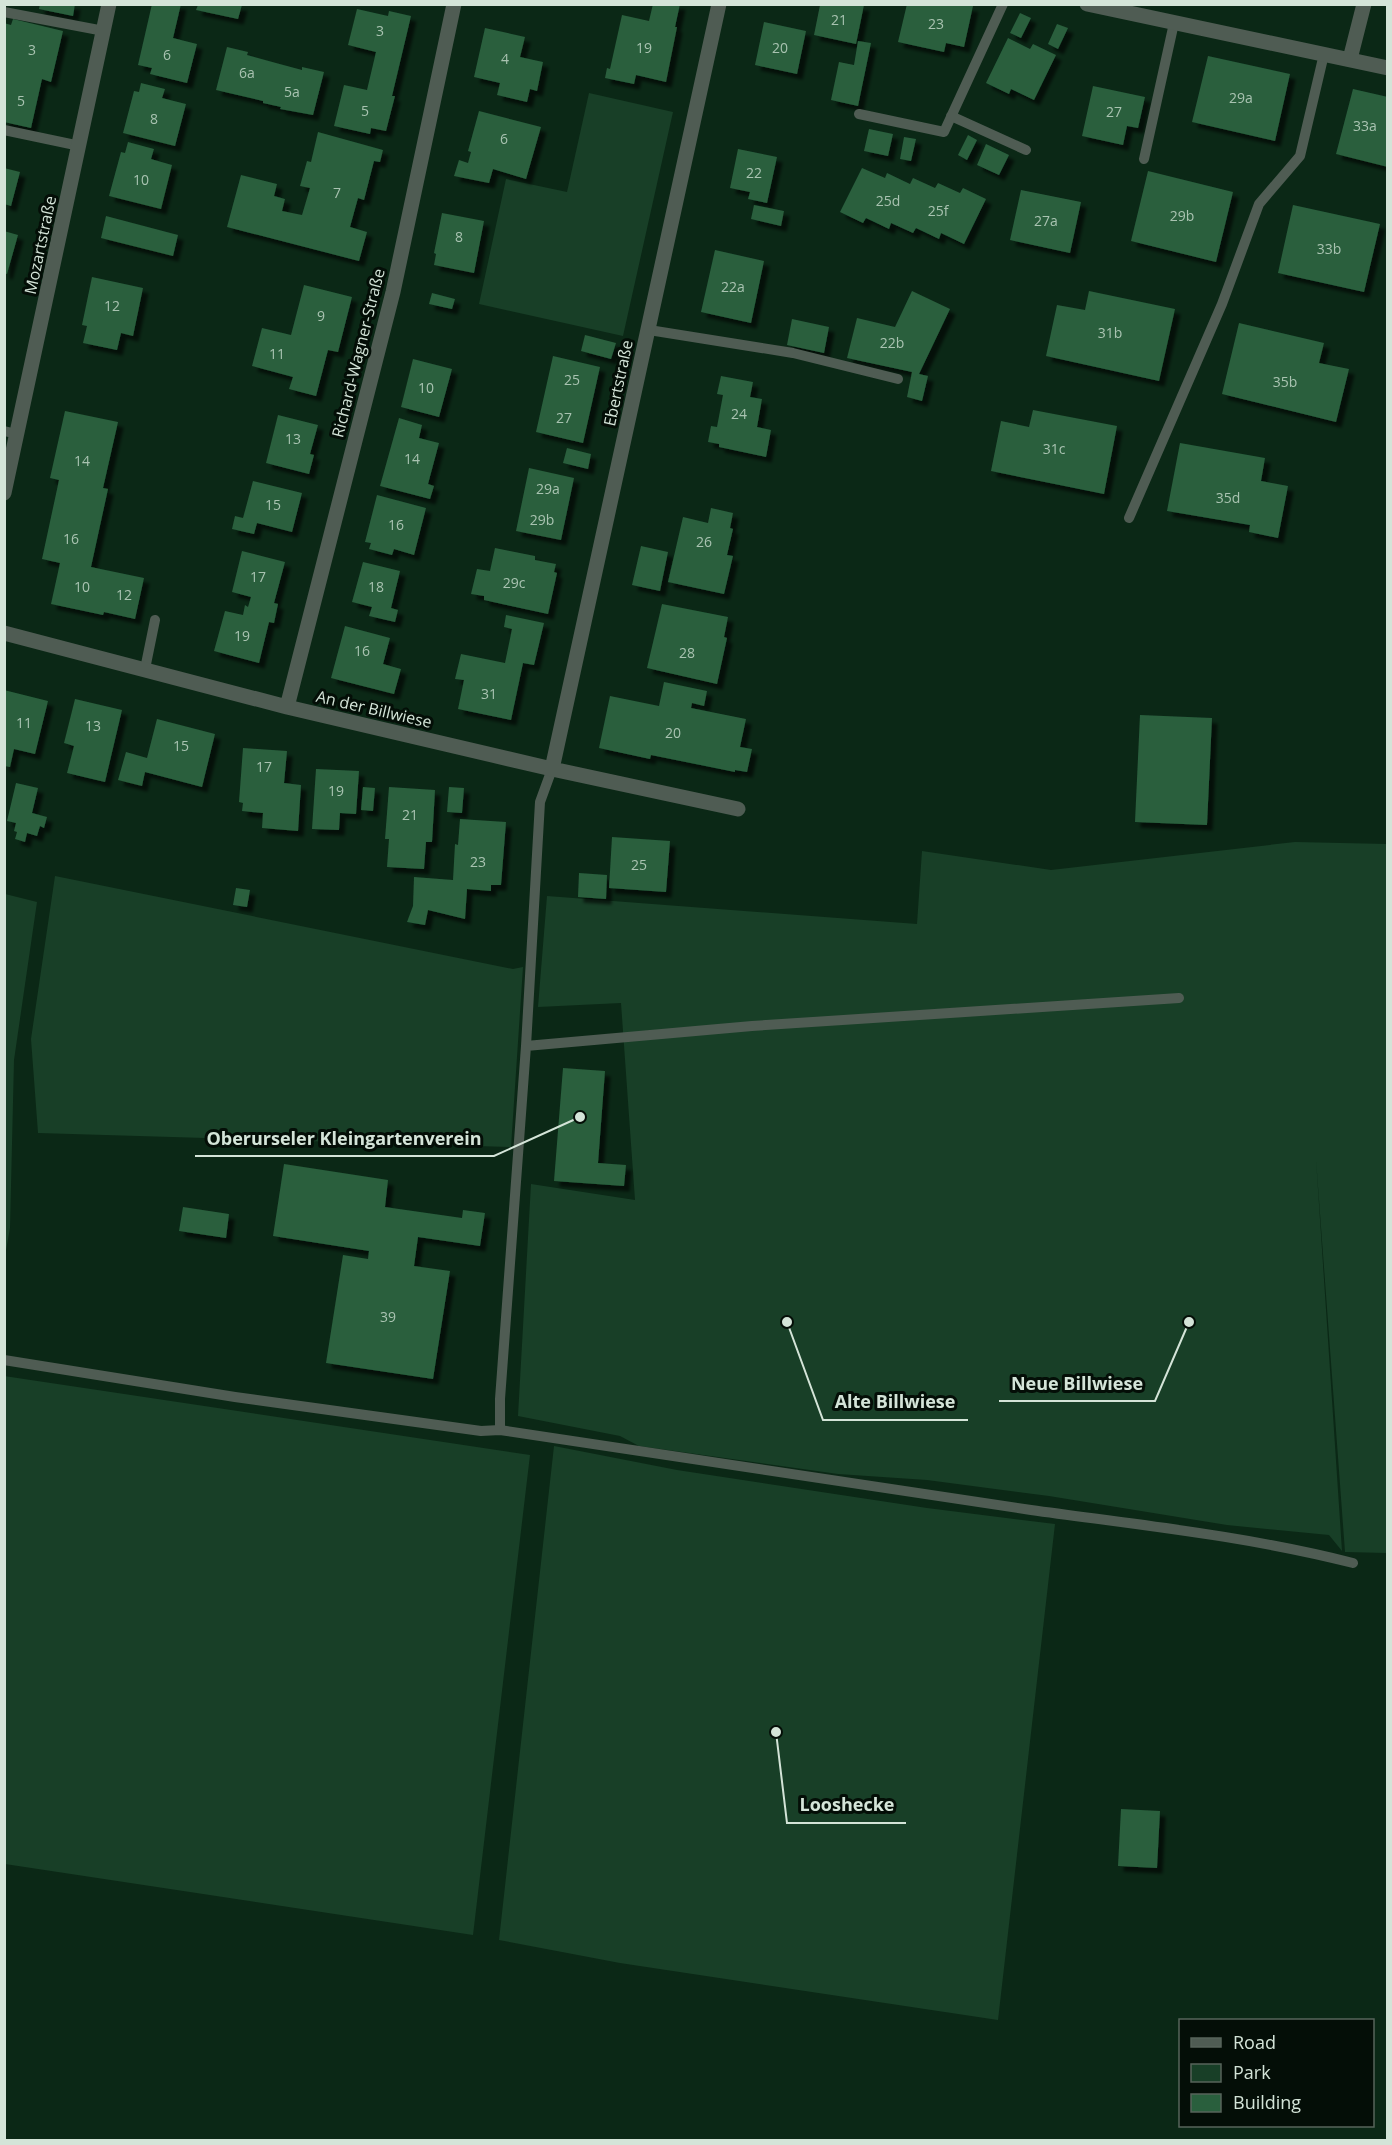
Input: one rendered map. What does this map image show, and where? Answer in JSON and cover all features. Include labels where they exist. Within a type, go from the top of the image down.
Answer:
[{"type":"street","name":"Mozartstraße","points":[[4,493],[11,432],[80,146],[109,4]]},
{"type":"street","name":"Richard-Wagner-Straße","points":[[287,707],[393,292],[454,4]]},
{"type":"street","name":"Ebertstraße","points":[[552,770],[719,4]]},
{"type":"street","points":[[1087,4],[1388,68]]},
{"type":"street","points":[[1350,59],[1364,4]]},
{"type":"street","name":"An der Billwiese","points":[[4,633],[287,707],[552,770],[738,809]]},
{"type":"lane","points":[[860,114],[944,132],[1004,4]]},
{"type":"lane","points":[[4,12],[104,31]]},
{"type":"lane","points":[[1144,159],[1174,23]]},
{"type":"lane","points":[[1129,518],[1222,304],[1259,204],[1300,156],[1324,54]]},
{"type":"lane","points":[[951,116],[1026,150]]},
{"type":"lane","points":[[4,130],[80,146]]},
{"type":"lane","points":[[649,330],[793,353],[898,379]]},
{"type":"lane","points":[[145,669],[155,620]]},
{"type":"lane","points":[[500,1430],[500,1399],[526,1046],[540,802],[552,770]]},
{"type":"lane","points":[[526,1046],[731,1028],[1179,998]]},
{"type":"lane","points":[[4,1360],[236,1397],[481,1431],[500,1430],[1032,1510],[1230,1537],[1353,1563]]},
{"type":"green space","points":[[589,93],[673,112],[623,336],[479,304],[506,179],[567,192]]},
{"type":"green space","points":[[1295,842],[1387,844],[1387,1553],[1345,1552],[1316,1159],[1342,1551],[1329,1535],[1227,1525],[1049,1496],[927,1480],[838,1474],[639,1446],[620,1436],[518,1416],[531,1184],[635,1200],[621,1003],[538,1007],[547,896],[917,924],[922,851],[1051,870]]},
{"type":"green space","points":[[55,876],[513,969],[523,967],[511,1147],[38,1133],[31,1039]]},
{"type":"green space","points":[[5,894],[37,902],[14,1060],[10,1228],[5,1256]]},
{"type":"green space","points":[[4,1376],[530,1455],[473,1935],[5,1864]]},
{"type":"green space","points":[[554,1446],[677,1470],[927,1508],[1055,1524],[998,2020],[620,1963],[499,1940]]},
{"type":"building","points":[[40,4],[75,4],[73,16],[39,9]]},
{"type":"building","points":[[152,4],[181,4],[173,38],[197,44],[187,83],[150,74],[152,68],[138,65]]},
{"type":"building","points":[[653,4],[680,4],[666,82],[636,75],[634,84],[605,78],[607,68],[610,69],[622,15],[649,21]]},
{"type":"building","points":[[907,4],[973,6],[964,47],[946,43],[944,52],[898,42]]},
{"type":"building","points":[[198,5],[242,5],[238,19],[196,10]]},
{"type":"building","points":[[820,5],[864,5],[856,44],[814,35]]},
{"type":"building","points":[[357,9],[388,16],[389,11],[411,16],[386,131],[371,128],[370,134],[334,126],[344,85],[367,90],[376,52],[348,45]]},
{"type":"building","points":[[1020,13],[1031,18],[1021,38],[1010,33]]},
{"type":"building","points":[[13,19],[63,31],[51,82],[42,79],[31,128],[4,122],[4,23],[11,25]]},
{"type":"building","points":[[764,22],[806,31],[797,74],[755,65]]},
{"type":"building","points":[[1057,24],[1068,28],[1058,49],[1048,44]]},
{"type":"building","points":[[485,28],[525,37],[520,57],[543,62],[537,91],[530,89],[527,102],[497,95],[500,83],[474,77]]},
{"type":"building","points":[[1008,38],[1030,49],[1033,44],[1056,55],[1034,100],[1011,89],[1009,94],[986,83]]},
{"type":"building","points":[[858,41],[871,43],[858,106],[831,100],[839,62],[854,65]]},
{"type":"building","points":[[227,47],[302,70],[302,67],[324,72],[313,115],[280,109],[281,107],[263,103],[263,101],[216,90]]},
{"type":"building","points":[[1208,56],[1290,74],[1275,141],[1192,122]]},
{"type":"building","points":[[141,83],[165,89],[162,98],[186,104],[175,146],[123,133],[134,91],[139,92]]},
{"type":"building","points":[[1093,86],[1145,97],[1138,128],[1127,126],[1123,145],[1082,136]]},
{"type":"building","points":[[1353,89],[1388,97],[1388,167],[1336,154]]},
{"type":"building","points":[[479,111],[541,127],[526,179],[493,169],[489,183],[454,176],[459,160],[468,163],[471,152],[468,151]]},
{"type":"building","points":[[869,129],[893,134],[888,156],[864,151]]},
{"type":"building","points":[[318,132],[383,150],[380,162],[374,161],[364,200],[358,198],[350,227],[367,232],[359,261],[227,227],[241,175],[277,184],[274,196],[285,199],[282,211],[302,215],[310,188],[300,186],[307,161],[311,162]]},
{"type":"building","points":[[968,135],[977,140],[967,160],[958,155]]},
{"type":"building","points":[[904,137],[916,139],[911,161],[900,159]]},
{"type":"building","points":[[128,142],[154,149],[151,159],[172,165],[161,209],[109,196],[121,152],[125,153]]},
{"type":"building","points":[[986,144],[1009,155],[999,175],[977,165]]},
{"type":"building","points":[[738,149],[777,157],[767,203],[748,199],[750,192],[730,188]]},
{"type":"building","points":[[4,168],[20,172],[11,206],[4,204]]},
{"type":"building","points":[[862,168],[885,178],[887,173],[910,184],[913,178],[935,188],[938,183],[960,193],[963,188],[986,199],[964,244],[941,233],[939,239],[916,228],[913,233],[891,223],[889,229],[866,218],[863,223],[840,212]]},
{"type":"building","points":[[1148,171],[1233,192],[1216,262],[1131,241]]},
{"type":"building","points":[[1021,190],[1081,202],[1070,253],[1010,240]]},
{"type":"building","points":[[754,205],[784,211],[781,226],[751,219]]},
{"type":"building","points":[[1293,205],[1380,224],[1364,292],[1278,273]]},
{"type":"building","points":[[442,213],[484,221],[474,273],[434,265],[436,254],[434,253]]},
{"type":"building","points":[[106,216],[178,235],[173,256],[101,238]]},
{"type":"building","points":[[4,231],[18,235],[7,274],[4,273]]},
{"type":"building","points":[[715,250],[764,261],[751,323],[701,312]]},
{"type":"building","points":[[92,277],[143,288],[133,336],[121,333],[117,350],[83,343],[87,326],[82,325]]},
{"type":"building","points":[[304,285],[352,297],[338,352],[328,350],[316,396],[289,389],[293,377],[252,366],[262,328],[291,335]]},
{"type":"building","points":[[912,291],[950,309],[919,374],[928,376],[922,401],[907,397],[912,372],[847,358],[857,318],[895,327]]},
{"type":"building","points":[[1089,291],[1175,309],[1159,381],[1046,356],[1057,305],[1085,310]]},
{"type":"building","points":[[432,293],[455,299],[452,309],[429,304]]},
{"type":"building","points":[[792,319],[829,327],[824,353],[787,345]]},
{"type":"building","points":[[1239,323],[1324,343],[1319,363],[1349,369],[1336,422],[1222,394]]},
{"type":"building","points":[[585,335],[616,343],[611,359],[581,351]]},
{"type":"building","points":[[553,356],[600,367],[583,443],[536,432]]},
{"type":"building","points":[[413,359],[452,369],[439,417],[401,407]]},
{"type":"building","points":[[721,376],[753,382],[750,397],[762,399],[757,427],[771,430],[766,457],[719,447],[719,444],[708,442],[711,426],[717,427],[723,395],[717,394]]},
{"type":"building","points":[[1033,410],[1117,426],[1104,494],[991,471],[1001,421],[1029,427]]},
{"type":"building","points":[[65,411],[118,422],[103,488],[108,489],[91,567],[144,578],[135,619],[51,604],[60,563],[42,559],[59,480],[50,478]]},
{"type":"building","points":[[278,415],[318,425],[310,454],[314,455],[309,474],[266,463]]},
{"type":"building","points":[[399,418],[422,425],[419,438],[439,443],[428,484],[434,486],[430,499],[380,486]]},
{"type":"building","points":[[1180,443],[1265,458],[1261,481],[1288,486],[1278,538],[1249,532],[1250,525],[1167,511]]},
{"type":"building","points":[[567,448],[591,454],[588,469],[563,463]]},
{"type":"building","points":[[529,468],[574,478],[561,540],[516,531]]},
{"type":"building","points":[[253,481],[302,493],[292,532],[257,523],[254,534],[232,529],[235,516],[243,518]]},
{"type":"building","points":[[377,495],[426,508],[414,555],[394,549],[392,555],[369,549],[371,543],[365,542]]},
{"type":"building","points":[[711,508],[733,513],[730,528],[733,529],[727,555],[733,556],[724,594],[668,582],[683,517],[708,523]]},
{"type":"building","points":[[641,546],[668,552],[660,591],[632,585]]},
{"type":"building","points":[[495,548],[535,556],[535,560],[556,564],[554,572],[557,573],[548,614],[484,600],[484,596],[471,594],[477,569],[490,571]]},
{"type":"building","points":[[242,551],[285,562],[274,603],[278,604],[274,623],[269,622],[259,663],[214,651],[225,611],[243,615],[245,605],[248,607],[251,597],[232,592]]},
{"type":"building","points":[[363,562],[400,571],[391,608],[398,610],[395,622],[369,616],[372,607],[352,602]]},
{"type":"building","points":[[662,604],[728,617],[724,637],[727,638],[717,684],[647,668]]},
{"type":"building","points":[[506,615],[544,623],[534,665],[523,663],[511,720],[458,709],[464,680],[455,679],[461,654],[505,663],[512,629],[504,627]]},
{"type":"building","points":[[345,626],[390,638],[383,664],[401,669],[394,694],[331,678]]},
{"type":"building","points":[[664,682],[707,691],[704,706],[692,703],[691,708],[746,719],[740,747],[752,749],[747,772],[735,770],[735,772],[651,755],[650,759],[599,748],[610,696],[659,706]]},
{"type":"building","points":[[4,690],[48,701],[35,754],[14,749],[10,767],[4,766]]},
{"type":"building","points":[[75,699],[122,710],[105,782],[67,773],[74,746],[64,743]]},
{"type":"building","points":[[1140,715],[1212,718],[1207,825],[1135,822]]},
{"type":"building","points":[[157,719],[215,734],[202,787],[145,772],[142,786],[118,780],[126,752],[147,758]]},
{"type":"building","points":[[243,748],[287,751],[284,783],[301,785],[298,831],[262,828],[263,813],[242,811],[243,803],[239,802]]},
{"type":"building","points":[[316,769],[359,771],[356,814],[340,813],[339,830],[312,829]]},
{"type":"building","points":[[16,783],[38,788],[32,813],[47,817],[44,828],[40,826],[37,836],[27,833],[25,842],[15,839],[16,823],[7,821]]},
{"type":"building","points":[[363,787],[375,788],[373,811],[361,810]]},
{"type":"building","points":[[389,787],[435,790],[432,842],[426,842],[424,869],[387,867],[389,839],[385,839]]},
{"type":"building","points":[[449,787],[464,788],[462,813],[447,812]]},
{"type":"building","points":[[460,819],[506,822],[501,885],[491,885],[491,891],[467,889],[465,919],[428,910],[425,925],[407,922],[413,906],[414,877],[453,880],[455,844],[458,845]]},
{"type":"building","points":[[612,837],[670,841],[666,892],[609,888]]},
{"type":"building","points":[[579,873],[607,875],[606,899],[578,897]]},
{"type":"building","points":[[236,888],[250,890],[247,907],[233,905]]},
{"type":"building","points":[[563,1068],[605,1071],[598,1163],[626,1165],[624,1186],[554,1181]]},
{"type":"building","points":[[284,1164],[388,1180],[385,1207],[462,1218],[463,1210],[485,1213],[480,1246],[418,1237],[414,1266],[450,1271],[433,1379],[326,1363],[343,1255],[368,1259],[369,1251],[273,1236]]},
{"type":"building","points":[[183,1207],[229,1214],[226,1238],[179,1231]]},
{"type":"building","points":[[1121,1809],[1160,1811],[1157,1868],[1118,1866]]},
{"type":"place","name":"Oberurseler Kleingartenverein","points":[[580,1117]]},
{"type":"place","name":"Alte Billwiese","points":[[787,1322]]},
{"type":"place","name":"Neue Billwiese","points":[[1189,1322]]},
{"type":"place","name":"Looshecke","points":[[776,1732]]}]
